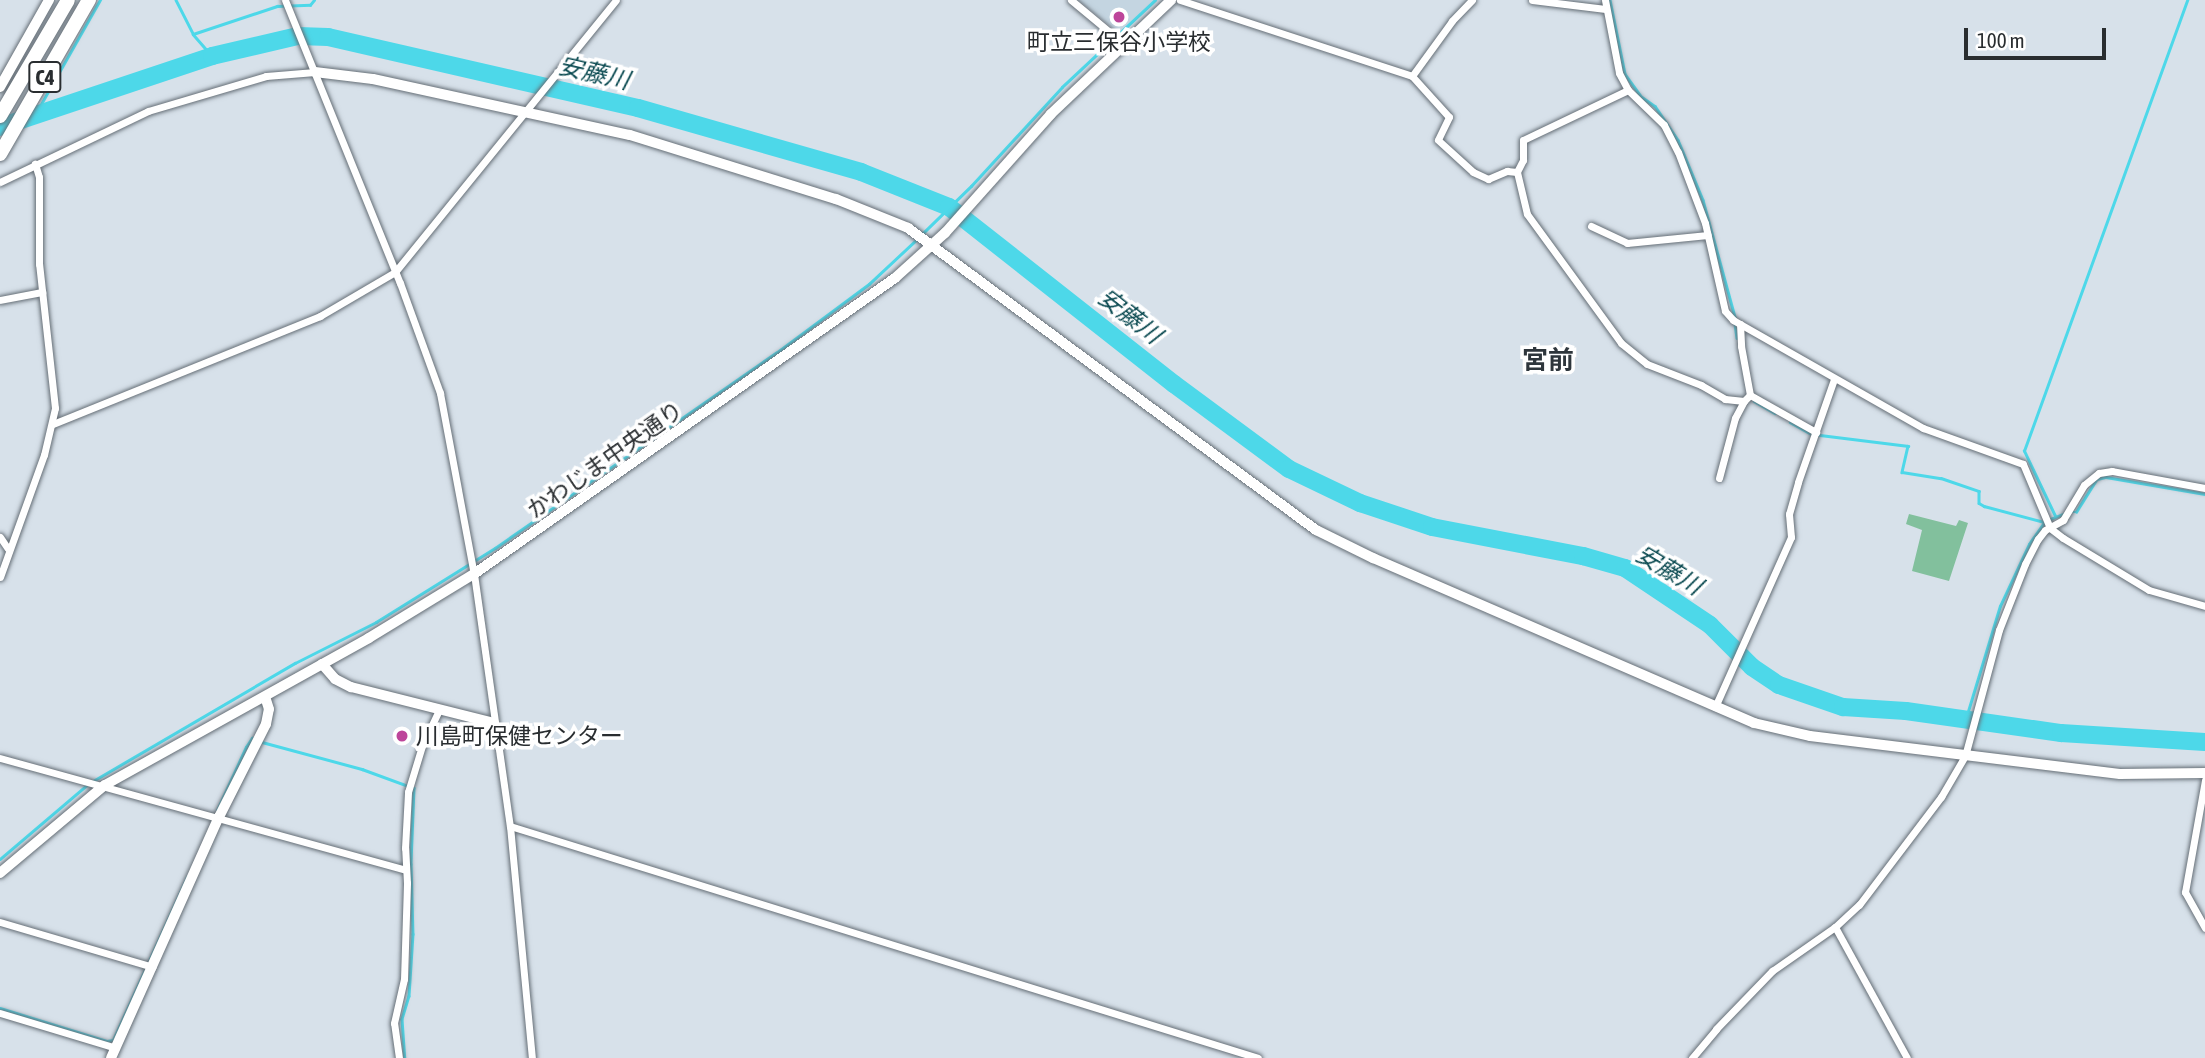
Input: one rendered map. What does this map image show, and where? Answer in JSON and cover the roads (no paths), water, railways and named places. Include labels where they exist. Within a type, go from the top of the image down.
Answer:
[{"type":"highway","name":"C4","points":[[0,116],[68,0]]},
{"type":"highway","name":"C4","points":[[0,154],[89,0]]},
{"type":"street","points":[[0,87],[49,0]]},
{"type":"street","points":[[285,0],[395,272],[440,393],[474,574],[510,826],[532,1058]]},
{"type":"street","points":[[53,424],[320,316],[395,272],[616,0]]},
{"type":"street","points":[[1071,0],[1124,44]]},
{"type":"street","name":"かわじま中央通り","points":[[0,873],[105,785],[265,697],[474,574],[808,342],[895,278],[948,230],[1051,114],[1171,0]]},
{"type":"street","points":[[1180,0],[1412,76],[1449,117],[1438,140],[1474,172],[1488,178],[1507,171],[1517,172]]},
{"type":"street","points":[[1412,76],[1452,20],[1472,0]]},
{"type":"street","points":[[1532,0],[1605,4],[1619,73],[1628,90],[1664,125],[1688,174],[1708,235],[1725,311],[1740,324],[1923,428],[2023,464],[2050,528],[2112,570],[2149,590],[2205,606]]},
{"type":"street","points":[[0,182],[121,122],[167,105],[267,76],[315,72],[373,79],[630,135],[726,163],[868,210],[908,228],[934,244],[1316,530],[1715,707],[1782,731],[2120,774],[2205,773]]},
{"type":"street","points":[[1628,90],[1523,139],[1523,160],[1517,172],[1531,222],[1563,268],[1592,299],[1621,342],[1658,370],[1701,385],[1725,399],[1747,398],[1816,432]]},
{"type":"street","points":[[0,578],[53,424],[51,365],[42,292],[39,177],[35,164]]},
{"type":"street","points":[[1591,226],[1627,243],[1708,235]]},
{"type":"street","points":[[0,300],[42,292]]},
{"type":"street","points":[[1719,478],[1735,418],[1747,398],[1740,324]]},
{"type":"street","points":[[1715,707],[1791,537],[1789,514],[1834,379]]},
{"type":"street","points":[[1692,1058],[1772,971],[1835,927],[1878,883],[1941,797],[1965,755],[2012,593],[2038,539],[2063,520],[2084,485],[2099,473],[2112,471],[2205,488]]},
{"type":"street","points":[[0,537],[8,549]]},
{"type":"street","points":[[322,664],[335,679],[351,687],[494,723]]},
{"type":"street","points":[[111,1058],[219,817],[266,723],[269,709],[265,697]]},
{"type":"street","points":[[399,1058],[394,1023],[404,979],[407,883],[404,869],[412,774],[440,708]]},
{"type":"street","points":[[0,758],[404,869]]},
{"type":"street","points":[[2205,780],[2185,892],[2205,928]]},
{"type":"street","points":[[510,826],[1258,1058]]},
{"type":"street","points":[[0,922],[153,967]]},
{"type":"street","points":[[1835,927],[1906,1058]]},
{"type":"street","points":[[0,1013],[116,1048]]},
{"type":"waterway","points":[[36,113],[100,0]]},
{"type":"waterway","points":[[176,0],[193,34],[212,56]]},
{"type":"waterway","points":[[193,34],[277,6],[310,5],[314,0]]},
{"type":"waterway","points":[[921,235],[971,186],[1062,87],[1155,0]]},
{"type":"waterway","points":[[1610,0],[1625,74],[1642,97],[1655,106],[1678,140],[1703,200],[1735,317]]},
{"type":"waterway","points":[[2055,516],[2024,451],[2187,0]]},
{"type":"waterway","name":"安藤川","points":[[0,127],[212,56],[298,36],[328,37],[638,108],[861,172],[949,207],[1174,384],[1289,469],[1360,503],[1432,527],[1583,556],[1625,568],[1710,625],[1752,667],[1779,685],[1843,707],[1906,711],[2061,733],[2205,742]]},
{"type":"waterway","points":[[93,781],[295,663],[376,622],[495,548],[776,353],[869,284],[916,240]]},
{"type":"waterway","points":[[1735,324],[1737,338]]},
{"type":"waterway","points":[[1754,401],[1775,413]]},
{"type":"waterway","points":[[1790,422],[1812,434],[1908,446],[1902,472],[1941,478],[1979,491],[1979,503],[1984,506],[2044,522]]},
{"type":"waterway","points":[[2071,512],[2076,512],[2097,479],[2106,477],[2205,494]]},
{"type":"waterway","points":[[2048,520],[2065,513]]},
{"type":"waterway","points":[[1965,721],[2000,606],[2029,544],[2043,524]]},
{"type":"waterway","points":[[217,810],[246,747],[252,738],[256,739]]},
{"type":"waterway","points":[[262,742],[362,769],[414,788],[411,864],[413,934],[409,996],[402,1019],[405,1058]]},
{"type":"waterway","points":[[0,859],[88,784]]},
{"type":"waterway","points":[[0,1008],[107,1041],[113,1040],[187,877]]},
{"type":"place","name":"町立三保谷小学校","points":[[1119,17]]},
{"type":"place","name":"川島町保健センター","points":[[402,736]]},
{"type":"district","name":"宮前","points":[[1548,361]]}]
